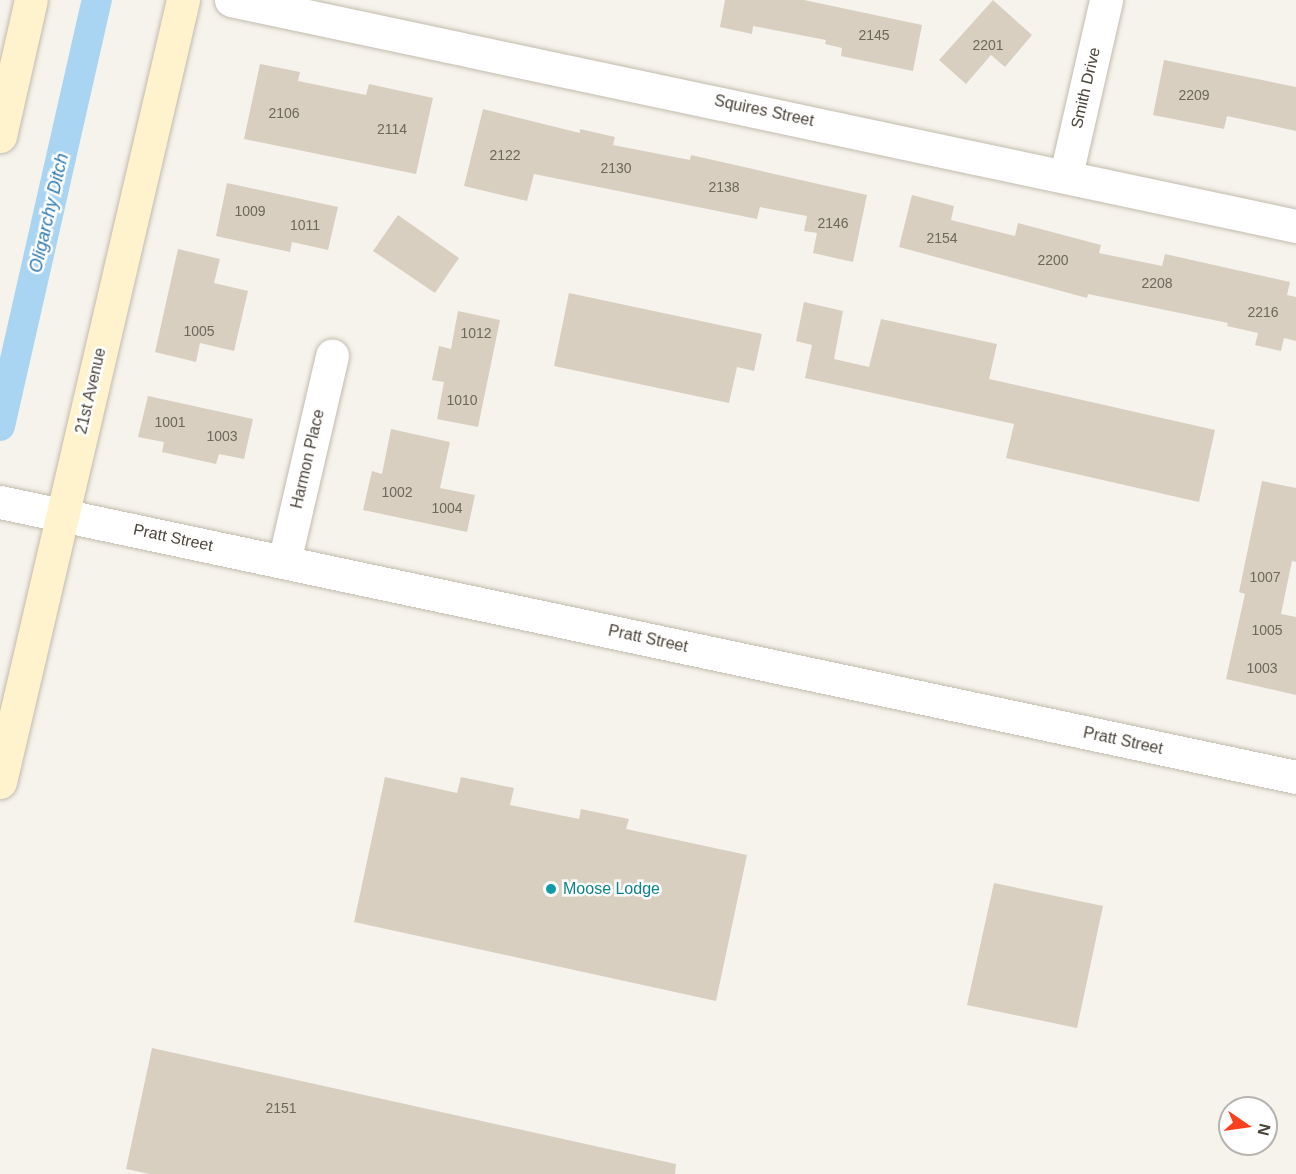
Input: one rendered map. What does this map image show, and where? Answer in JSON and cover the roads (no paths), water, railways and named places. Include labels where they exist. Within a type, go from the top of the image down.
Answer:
[{"type":"street","points":[[0,136],[31,0]]},
{"type":"street","name":"21st Avenue","points":[[0,782],[183,0]]},
{"type":"street","name":"Squires Street","points":[[231,0],[1066,175],[1296,226]]},
{"type":"street","name":"Smith Drive","points":[[1066,175],[1106,0]]},
{"type":"street","name":"Harmon Place","points":[[284,562],[332,356]]},
{"type":"street","name":"Pratt Street","points":[[0,502],[1296,777]]},
{"type":"waterway","name":"Oligarchy Ditch","points":[[0,426],[97,0]]},
{"type":"place","name":"Moose Lodge","points":[[551,889]]}]
